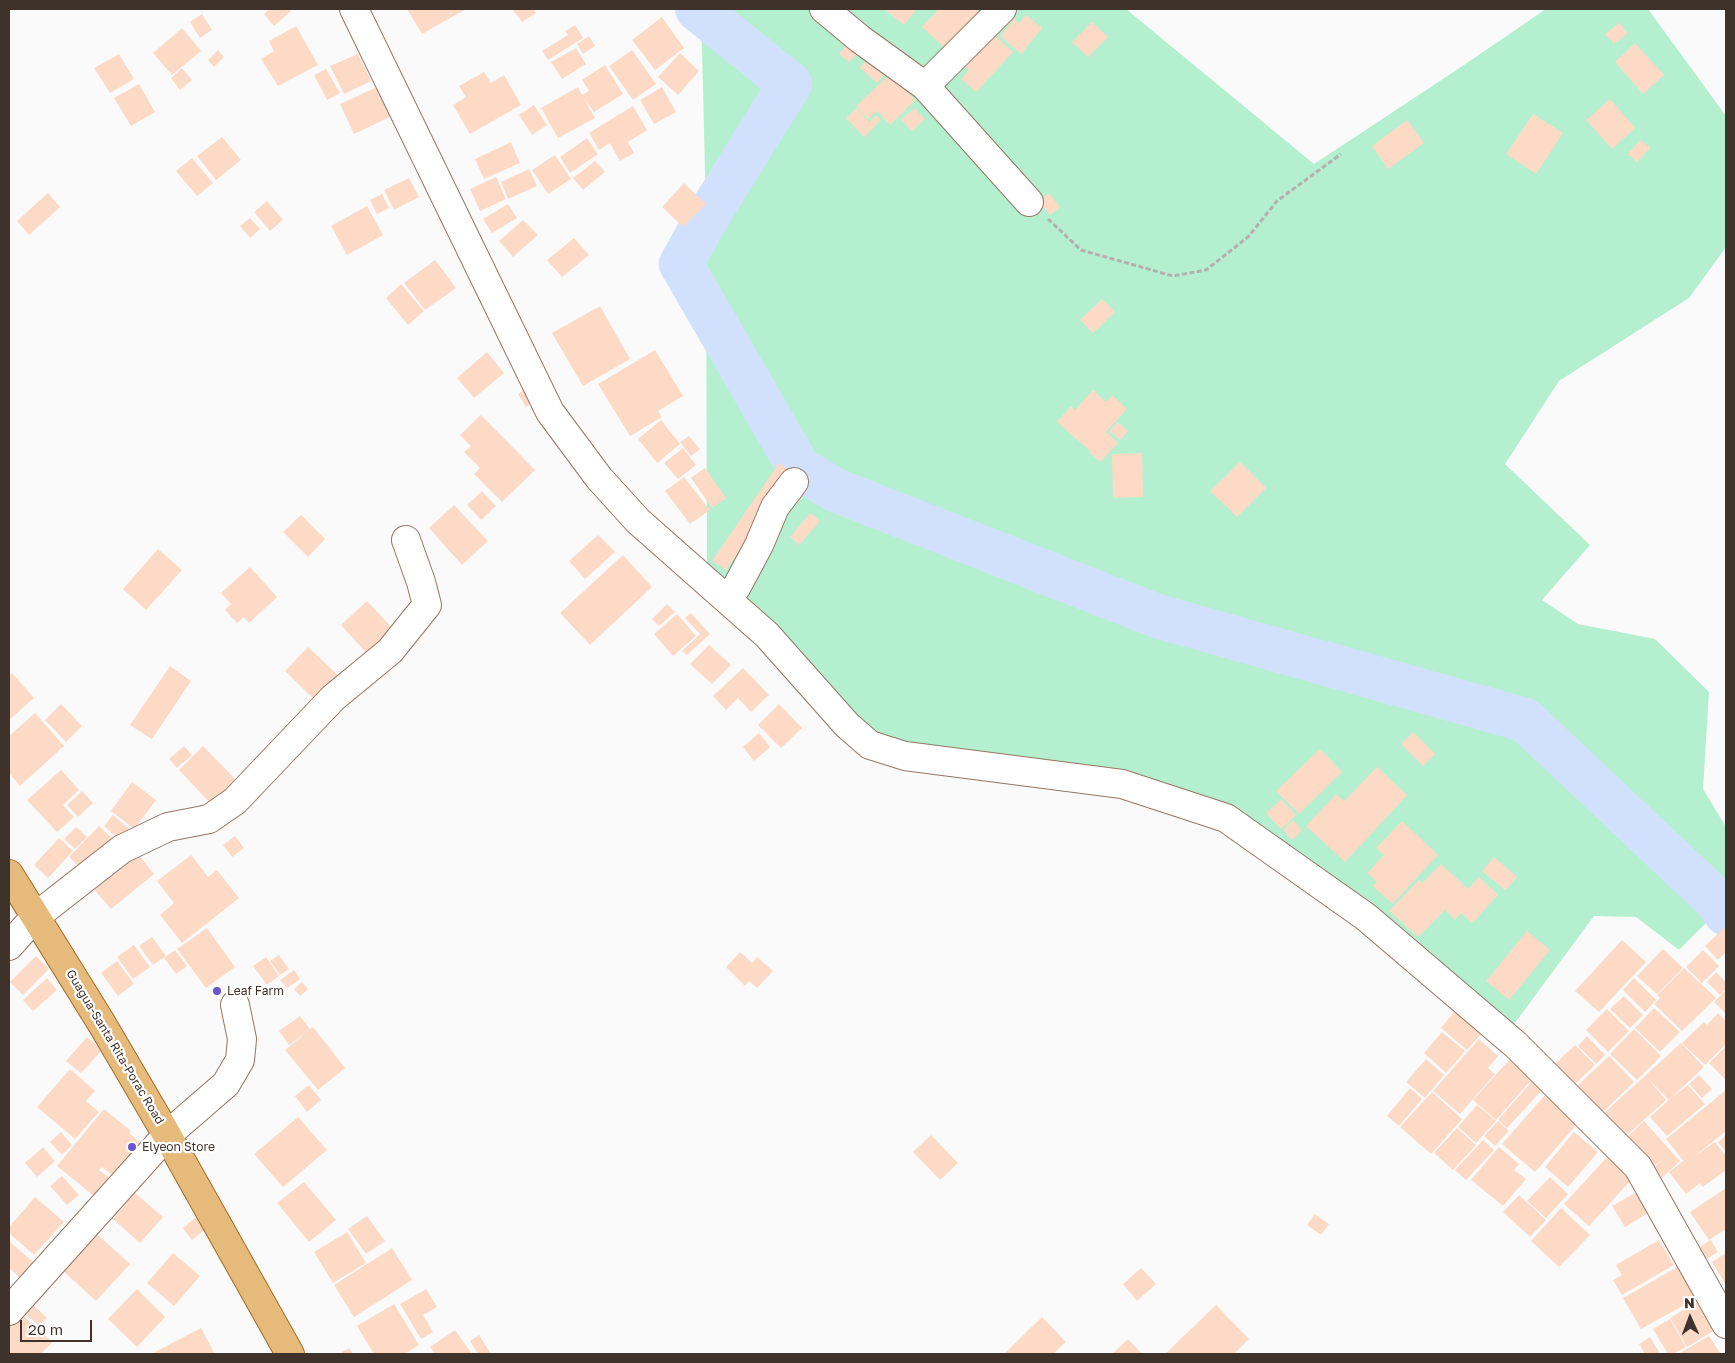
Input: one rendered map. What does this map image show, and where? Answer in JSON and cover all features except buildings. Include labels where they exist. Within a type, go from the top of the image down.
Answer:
[{"type":"main road","name":"Guagua-Santa Rita-Porac Road","points":[[9,874],[102,1024],[167,1135],[284,1352]]},
{"type":"street","points":[[354,9],[550,412],[598,478],[638,522],[767,634],[847,725],[870,745],[905,756],[1122,784],[1226,818],[1359,912],[1516,1044],[1638,1167],[1726,1324]]},
{"type":"street","points":[[824,9],[860,39],[925,86],[1029,202]]},
{"type":"street","points":[[925,86],[1002,9]]},
{"type":"street","points":[[724,597],[736,588],[759,545],[775,507],[794,482]]},
{"type":"street","points":[[9,946],[35,917],[122,848],[168,827],[209,819],[235,801],[333,698],[390,651],[427,605],[422,582],[406,540]]},
{"type":"street","points":[[9,1311],[167,1135],[226,1084],[240,1060],[242,1040],[235,1005]]},
{"type":"path","points":[[1029,202],[1081,250],[1174,276],[1206,270],[1248,237],[1277,201],[1341,154]]},
{"type":"green space","points":[[701,9],[1126,9],[1314,164],[1546,9],[1648,9],[1726,116],[1726,247],[1689,298],[1559,381],[1505,464],[1590,545],[1542,600],[1578,624],[1655,639],[1709,692],[1703,789],[1726,827],[1726,919],[1719,910],[1679,950],[1636,917],[1594,916],[1514,1024],[1227,811],[877,739],[728,589],[707,563],[706,210]]},
{"type":"waterway","points":[[697,9],[790,84],[706,219],[681,264],[799,468],[835,490],[1157,616],[1525,720],[1715,899],[1726,914]]},
{"type":"place","name":"Leaf Farm","points":[[217,991]]},
{"type":"place","name":"Elyeon Store","points":[[132,1147]]}]
